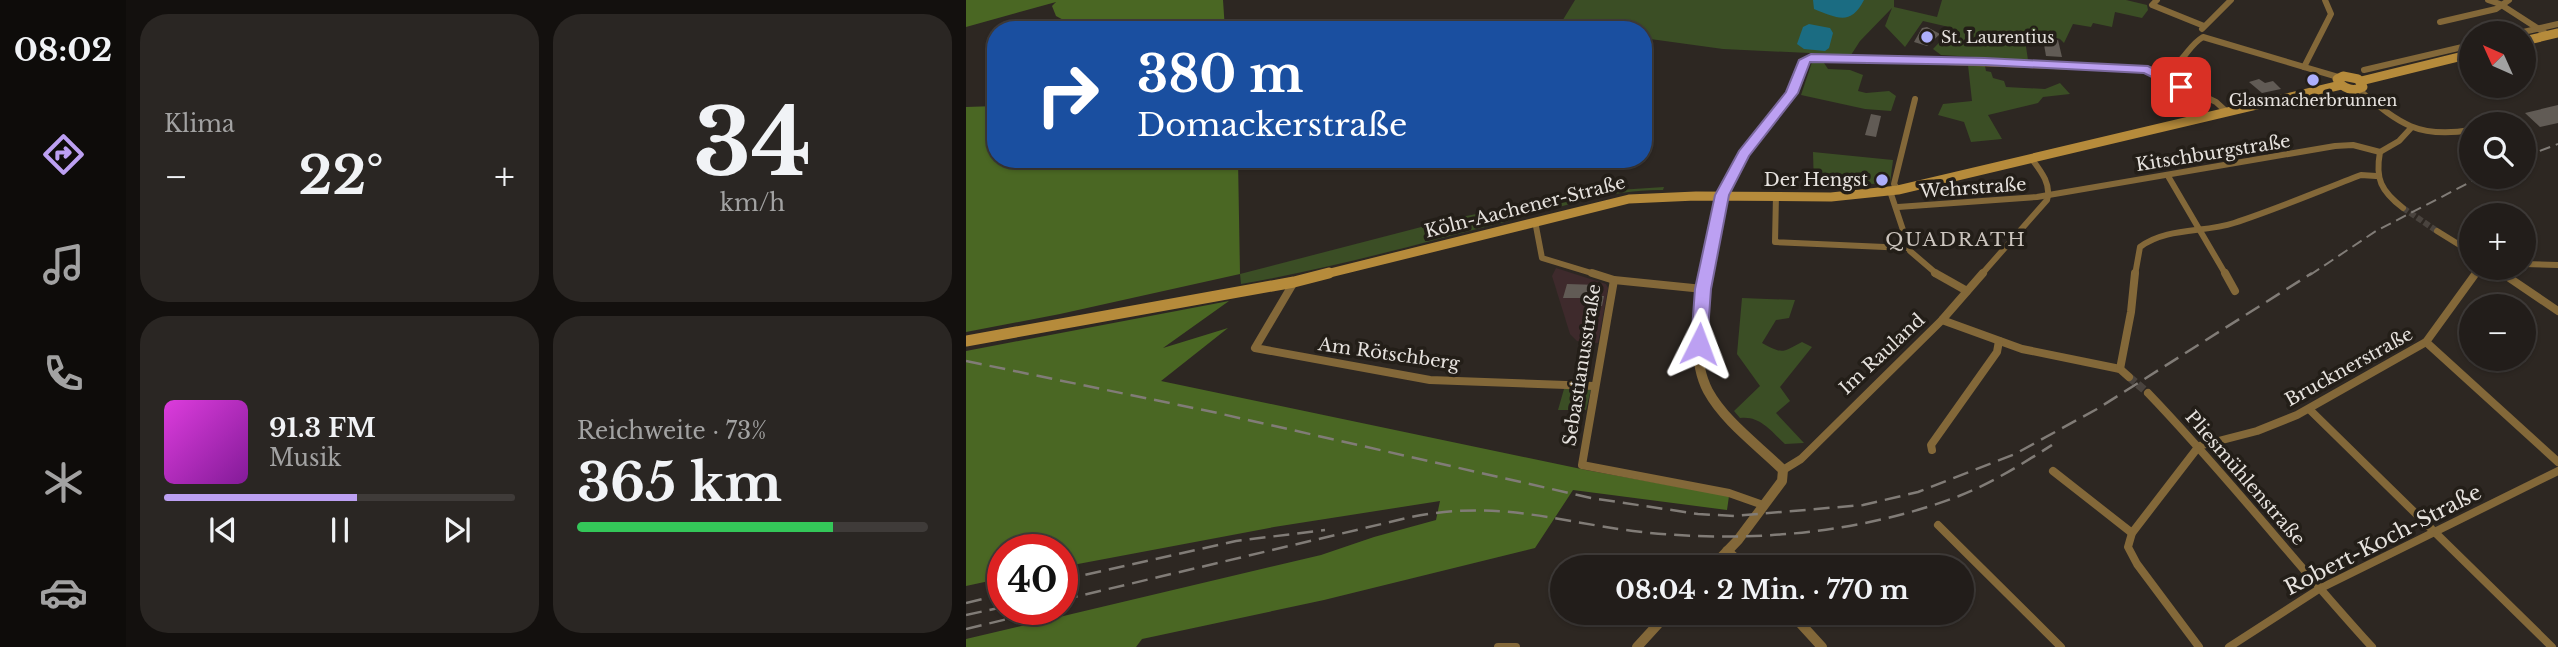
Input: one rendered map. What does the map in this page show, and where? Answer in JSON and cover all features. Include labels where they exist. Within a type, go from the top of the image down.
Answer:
[{"type":"main road","points":[[2536,38],[2558,33]]},
{"type":"main road","points":[[2340,81],[2360,85],[2394,68],[2459,56]]},
{"type":"main road","name":"Köln-Aachener-Straße","points":[[966,341],[1293,282],[1629,199],[1668,195],[1853,195],[1894,191],[2227,112],[2340,81]]},
{"type":"street","points":[[2157,0],[2152,5],[2204,26]]},
{"type":"street","points":[[2203,37],[2204,26],[2231,0]]},
{"type":"street","points":[[2304,67],[2331,14],[2325,0]]},
{"type":"street","points":[[2487,0],[2500,4],[2548,35]]},
{"type":"street","points":[[2440,22],[2496,9],[2509,0]]},
{"type":"street","points":[[2538,29],[2558,24]]},
{"type":"street","points":[[1783,470],[1720,408],[1707,389],[1698,369],[1699,318],[1722,195],[1744,154],[1792,93],[1805,60],[1811,57],[1985,61],[2164,70],[2180,64],[2194,41],[2203,37],[2304,67],[2340,81]]},
{"type":"street","points":[[2364,70],[2394,68],[2459,49]]},
{"type":"street","points":[[2148,69],[2151,73],[2216,102],[2227,112]]},
{"type":"street","points":[[2360,85],[2411,128],[2437,136],[2459,132]]},
{"type":"street","points":[[1915,99],[1894,191],[1907,248],[1932,271],[1967,291]]},
{"type":"street","points":[[2403,208],[2385,195],[2376,176],[2380,152],[2399,141],[2411,128]]},
{"type":"street","name":"Kitschburgstraße","points":[[2049,194],[2336,146],[2353,145],[2380,152]]},
{"type":"street","points":[[2031,158],[2046,180],[2049,194]]},
{"type":"street","points":[[2120,369],[2140,247],[2179,232],[2231,224],[2361,174],[2376,176]]},
{"type":"street","points":[[2168,176],[2235,291]]},
{"type":"street","name":"Wehrstraße","points":[[1898,207],[2049,194]]},
{"type":"street","name":"Im Rauland","points":[[1723,555],[1782,481],[1783,470],[1801,459],[1942,320],[2049,194]]},
{"type":"street","points":[[1776,195],[1775,242],[1907,248]]},
{"type":"street","name":"Sebastianusstraße","points":[[1535,221],[1538,233],[1537,250],[1542,258],[1614,280],[1582,465],[1729,493],[1763,505]]},
{"type":"street","points":[[2437,230],[2459,244]]},
{"type":"street","points":[[2536,264],[2558,265]]},
{"type":"street","points":[[1614,280],[1703,289]]},
{"type":"street","name":"Brucknerstraße","points":[[2199,446],[2258,431],[2309,409],[2426,342],[2471,280]]},
{"type":"street","points":[[2512,280],[2558,311]]},
{"type":"street","name":"Am Rötschberg","points":[[1293,282],[1255,348],[1430,380],[1594,386]]},
{"type":"street","points":[[1942,320],[2022,349],[2120,369],[2129,377]]},
{"type":"street","points":[[1932,450],[1931,445],[1958,404],[1997,352],[1999,341]]},
{"type":"street","points":[[2426,342],[2558,463]]},
{"type":"street","name":"Pliesmühlenstraße","points":[[2148,393],[2199,446],[2319,589],[2372,647]]},
{"type":"street","points":[[2309,409],[2552,647]]},
{"type":"street","points":[[2199,446],[2132,533],[2128,547],[2137,564],[2199,647]]},
{"type":"street","points":[[2053,471],[2132,533]]},
{"type":"street","name":"Robert-Koch-Straße","points":[[2229,647],[2319,589],[2558,471]]},
{"type":"street","points":[[1938,525],[2061,647]]},
{"type":"street","points":[[1727,551],[1732,555]]},
{"type":"street","points":[[1637,647],[1658,625]]},
{"type":"street","points":[[1802,625],[1822,647]]},
{"type":"street","points":[[1498,647],[1516,647]]},
{"type":"shaded area","points":[[1556,268],[1606,284],[1608,288],[1598,343],[1577,341],[1570,334],[1552,276]]},
{"type":"green space","points":[[966,0],[1223,0],[1224,21],[1065,21],[1056,16],[1052,6],[1056,2],[966,27]]},
{"type":"green space","points":[[1575,0],[1894,0],[1894,7],[1937,17],[1942,0],[2126,0],[2147,5],[2148,10],[2142,18],[2115,12],[2112,27],[2093,23],[2091,27],[2073,24],[2064,43],[2060,39],[2029,30],[2025,40],[2028,60],[1941,55],[1933,49],[1953,28],[1923,21],[1905,47],[1885,26],[1892,8],[1860,41],[1851,55],[1723,49],[1652,39],[1652,21],[1562,21]]},
{"type":"green space","points":[[1812,62],[1824,63],[1828,69],[1850,70],[1863,75],[1858,91],[1889,91],[1896,96],[1891,111],[1865,109],[1801,95]]},
{"type":"green space","points":[[1968,65],[1985,66],[1993,78],[2004,81],[2006,87],[2045,89],[2060,83],[2070,94],[2043,97],[2038,103],[1988,115],[2002,139],[1971,142],[1964,122],[1938,115],[1943,104],[1972,101]]},
{"type":"green space","points":[[987,106],[987,168],[1238,168],[1240,274],[966,332],[966,107]]},
{"type":"green space","points":[[1813,152],[1893,160],[1890,183],[1814,187]]},
{"type":"green space","points":[[1664,187],[1663,190],[1626,192],[1589,199],[1379,254],[1241,284],[1240,274],[1456,218],[1588,192]]},
{"type":"green space","points":[[1742,298],[1795,300],[1789,318],[1776,320],[1762,343],[1779,351],[1802,342],[1812,347],[1780,387],[1790,401],[1776,413],[1804,443],[1785,444],[1760,422],[1740,418],[1734,411],[1760,386],[1737,354]]},
{"type":"green space","points":[[1229,301],[1163,348],[1228,328],[1161,381],[1586,470],[1729,496],[1727,510],[1573,490],[1535,548],[1324,600],[1142,639],[1136,647],[966,647],[966,639],[1025,625],[1078,625],[1078,612],[1321,555],[1436,520],[1440,501],[1274,527],[1078,564],[1078,534],[987,534],[987,581],[966,586],[966,351]]},
{"type":"green space","points":[[1564,389],[1591,389],[1586,410],[1558,410]]},
{"type":"water","points":[[1813,0],[1864,0],[1854,14],[1843,18],[1814,9]]},
{"type":"water","points":[[1809,24],[1830,28],[1833,33],[1829,48],[1825,51],[1804,49],[1797,44],[1803,27]]},
{"type":"building","name":"St. Laurentius","points":[[1927,27],[1940,34],[1927,46],[1914,42],[1922,28]]},
{"type":"building","points":[[2043,39],[2058,40],[2062,57],[2046,56]]},
{"type":"building","points":[[2259,79],[2265,83],[2273,81],[2281,89],[2262,93],[2249,82]]},
{"type":"building","points":[[2558,105],[2558,123],[2540,127],[2536,123],[2536,112],[2529,112]]},
{"type":"building","points":[[1871,114],[1881,116],[1876,137],[1865,135]]},
{"type":"building","points":[[1567,284],[1599,285],[1596,296],[1604,296],[1602,306],[1583,305],[1585,298],[1563,298]]},
{"type":"tunnel","points":[[2403,208],[2437,231]]},
{"type":"tunnel","points":[[2129,377],[2148,393]]},
{"type":"railway","points":[[2536,152],[2558,144]]},
{"type":"railway","points":[[2310,275],[2376,231],[2459,188]]},
{"type":"railway","points":[[966,361],[1213,412],[1591,498],[1698,514],[1734,516],[1863,505],[1918,492],[2015,454],[2097,409],[2312,273]]},
{"type":"railway","points":[[1078,596],[1411,517],[1442,512],[1497,511],[1633,531],[1715,537],[1839,528],[1880,520],[1959,496],[1995,479],[2052,445]]},
{"type":"railway","points":[[1078,576],[1236,541],[1325,530]]},
{"type":"railway","points":[[966,603],[987,598]]},
{"type":"railway","points":[[966,615],[987,610]]},
{"type":"railway","points":[[966,629],[987,624]]},
{"type":"place","name":"St. Laurentius","points":[[1927,37]]},
{"type":"place","name":"Glasmacherbrunnen","points":[[2313,80]]},
{"type":"place","name":"Der Hengst","points":[[1882,180]]},
{"type":"district","name":"QUADRATH","points":[[1956,239]]},
{"type":"route","points":[[1699,344],[1703,289],[1722,195],[1744,154],[1792,93],[1801,62],[1811,57],[1985,61],[2148,69],[2181,87]]}]
